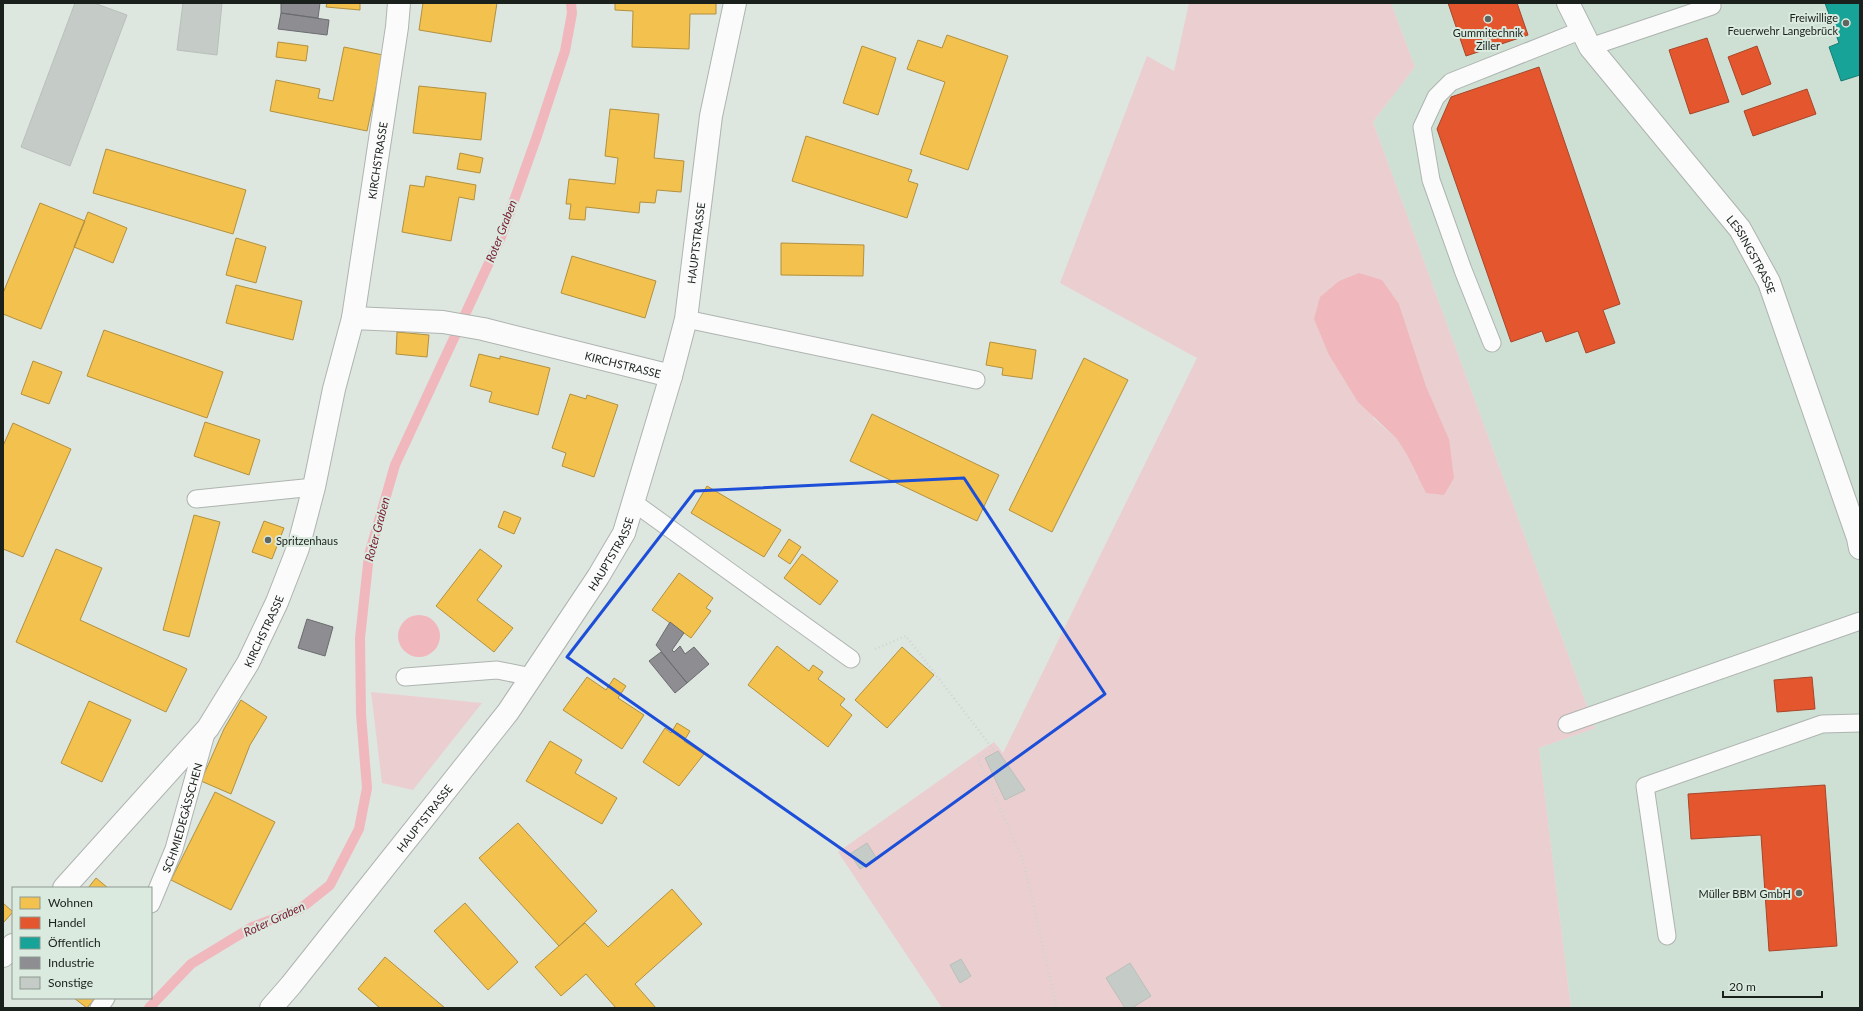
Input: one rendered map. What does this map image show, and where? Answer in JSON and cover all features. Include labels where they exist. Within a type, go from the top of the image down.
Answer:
[{"type":"street","name":"KIRCHSTRASSE","points":[[65,887],[208,728],[248,663],[276,602],[298,548],[314,488],[334,389],[352,318],[399,3]]},
{"type":"street","name":"HAUPTSTRASSE","points":[[271,1008],[292,985],[508,712],[598,577],[624,533],[671,376],[686,319],[711,116],[735,3]]},
{"type":"street","name":"LESSINGSTRASSE","points":[[1568,3],[1586,38],[1740,229],[1769,282],[1856,531],[1860,548]]},
{"type":"street","name":"KIRCHSTRASSE","points":[[352,318],[443,322],[483,329],[671,376]]},
{"type":"street","points":[[3,956],[12,946]]},
{"type":"lane","points":[[1492,343],[1463,270],[1431,180],[1422,127],[1436,97],[1451,82],[1586,38],[1712,6]]},
{"type":"lane","points":[[686,319],[976,380]]},
{"type":"lane","points":[[196,499],[314,488]]},
{"type":"lane","points":[[633,502],[851,659]]},
{"type":"lane","points":[[1567,724],[1860,621]]},
{"type":"lane","points":[[405,677],[497,670],[532,677]]},
{"type":"lane","points":[[1667,936],[1645,786],[1822,724],[1860,723]]},
{"type":"lane","name":"SCHMIEDEGÄSSCHEN","points":[[152,902],[174,849],[208,728]]},
{"type":"lane","points":[[99,1008],[105,999]]},
{"type":"path","points":[[851,659],[906,636],[993,749],[978,759],[1023,860],[1057,1008]]},
{"type":"highlighted area","points":[[964,478],[1105,694],[866,866],[567,657],[695,491]]},
{"type":"shaded area","points":[[1189,3],[1391,3],[1415,67],[1373,122],[1595,728],[1539,748],[1571,1008],[942,1008],[838,852],[994,742],[1003,753],[1197,358],[1060,283],[1147,56],[1174,71]],"holes":[[[1399,304],[1426,386],[1449,439],[1418,478],[1407,455],[1397,439],[1373,418]]]},
{"type":"shaded area","points":[[1391,3],[1860,3],[1860,1008],[1571,1008],[1539,748],[1595,728],[1373,122],[1415,67]]},
{"type":"shaded area","points":[[1359,273],[1382,280],[1399,304],[1426,386],[1449,439],[1454,478],[1444,495],[1426,493],[1407,455],[1397,439],[1358,402],[1329,355],[1314,319],[1320,297],[1339,281]]},
{"type":"shaded area","points":[[419,615],[434,621],[440,636],[434,651],[419,657],[404,651],[398,636],[404,621]]},
{"type":"shaded area","points":[[371,692],[482,703],[413,790],[382,783]]},
{"type":"building: Wohnen","points":[[327,3],[360,3],[360,10],[326,7]]},
{"type":"building: Wohnen","points":[[423,3],[497,3],[491,42],[419,30]]},
{"type":"building: Wohnen","points":[[615,3],[716,3],[716,14],[690,14],[689,49],[632,47],[633,11],[615,10]]},
{"type":"building: Wohnen","points":[[947,35],[1008,56],[968,170],[920,154],[945,82],[907,69],[918,40],[942,48]]},
{"type":"building: Wohnen","points":[[278,42],[308,46],[306,61],[276,57]]},
{"type":"building: Wohnen","points":[[862,46],[896,58],[878,115],[843,103]]},
{"type":"building: Wohnen","points":[[344,47],[383,55],[367,131],[270,111],[276,80],[320,89],[318,98],[333,101]]},
{"type":"building: Wohnen","points":[[419,86],[486,93],[481,140],[413,133]]},
{"type":"building: Wohnen","points":[[610,109],[659,114],[654,158],[684,161],[681,192],[657,190],[655,203],[640,202],[639,213],[586,207],[585,220],[569,219],[571,204],[566,204],[569,179],[615,184],[618,158],[605,156]]},
{"type":"building: Wohnen","points":[[806,136],[912,170],[908,181],[918,184],[907,218],[792,181]]},
{"type":"building: Wohnen","points":[[106,149],[246,190],[233,234],[93,193]]},
{"type":"building: Wohnen","points":[[460,153],[483,158],[480,173],[457,169]]},
{"type":"building: Wohnen","points":[[426,176],[476,185],[474,200],[459,197],[451,241],[402,232],[410,185],[424,187]]},
{"type":"building: Wohnen","points":[[40,203],[85,221],[41,329],[3,314],[3,293]]},
{"type":"building: Wohnen","points":[[88,212],[127,228],[113,263],[74,247]]},
{"type":"building: Wohnen","points":[[236,238],[266,247],[256,283],[226,275]]},
{"type":"building: Wohnen","points":[[781,243],[864,245],[863,276],[781,275]]},
{"type":"building: Wohnen","points":[[572,256],[656,281],[645,318],[561,293]]},
{"type":"building: Wohnen","points":[[236,285],[302,301],[293,340],[226,323]]},
{"type":"building: Wohnen","points":[[104,330],[223,372],[207,418],[87,376]]},
{"type":"building: Wohnen","points":[[397,332],[429,335],[427,357],[396,354]]},
{"type":"building: Wohnen","points":[[990,342],[1036,350],[1032,379],[1002,375],[1003,368],[986,365]]},
{"type":"building: Wohnen","points":[[479,354],[500,359],[500,356],[550,368],[538,415],[489,402],[492,392],[470,386]]},
{"type":"building: Wohnen","points":[[1084,358],[1128,380],[1052,532],[1009,510]]},
{"type":"building: Wohnen","points":[[33,361],[62,372],[49,404],[21,394]]},
{"type":"building: Wohnen","points":[[570,394],[586,399],[587,395],[618,405],[594,477],[562,466],[566,453],[552,448]]},
{"type":"building: Wohnen","points":[[872,414],[999,475],[977,521],[850,461]]},
{"type":"building: Wohnen","points":[[205,422],[260,440],[249,475],[194,456]]},
{"type":"building: Wohnen","points":[[13,423],[71,449],[23,557],[3,549],[3,446]]},
{"type":"building: Wohnen","points":[[707,486],[781,530],[764,557],[691,513]]},
{"type":"building: Wohnen","points":[[504,511],[521,518],[514,534],[498,527]]},
{"type":"building: Wohnen","points":[[194,515],[220,522],[189,637],[163,630]]},
{"type":"building: Wohnen","name":"Spritzenhaus","points":[[264,521],[284,528],[272,559],[252,552]]},
{"type":"building: Wohnen","points":[[789,539],[801,547],[790,564],[778,556]]},
{"type":"building: Wohnen","points":[[56,549],[102,568],[80,620],[187,669],[166,712],[16,642]]},
{"type":"building: Wohnen","points":[[480,549],[502,566],[477,600],[513,628],[494,652],[436,606]]},
{"type":"building: Wohnen","points":[[802,554],[838,581],[820,605],[784,578]]},
{"type":"building: Wohnen","points":[[679,573],[713,598],[706,608],[711,611],[691,638],[652,610]]},
{"type":"building: Wohnen","points":[[777,646],[809,671],[813,665],[823,672],[818,679],[845,699],[840,705],[852,715],[828,747],[748,685]]},
{"type":"building: Wohnen","points":[[902,647],[934,675],[887,728],[855,700]]},
{"type":"building: Wohnen","points":[[587,677],[606,690],[614,678],[626,686],[618,698],[644,715],[622,749],[563,710]]},
{"type":"building: Wohnen","points":[[241,700],[267,717],[250,745],[231,794],[201,781],[224,729]]},
{"type":"building: Wohnen","points":[[89,701],[131,720],[102,782],[61,763]]},
{"type":"building: Wohnen","points":[[677,723],[690,731],[684,741],[704,754],[679,786],[643,762],[665,728],[671,733]]},
{"type":"building: Wohnen","points":[[550,741],[582,760],[575,773],[617,798],[602,824],[526,781]]},
{"type":"building: Wohnen","points":[[215,792],[275,822],[231,910],[171,880]]},
{"type":"building: Wohnen","points":[[518,823],[597,911],[559,946],[479,858]]},
{"type":"building: Wohnen","points":[[96,878],[107,887],[89,887]]},
{"type":"building: Wohnen","points":[[672,889],[702,924],[635,984],[656,1008],[616,1008],[586,974],[561,996],[535,967],[585,923],[608,947]]},
{"type":"building: Wohnen","points":[[3,903],[12,911],[12,913],[3,923]]},
{"type":"building: Wohnen","points":[[465,903],[518,962],[488,990],[434,931]]},
{"type":"building: Wohnen","points":[[385,957],[445,1008],[380,1008],[358,989]]},
{"type":"building: Wohnen","points":[[75,999],[94,999],[87,1008]]},
{"type":"building: Handel","name":"Gummitechnik Ziller","points":[[1448,3],[1517,3],[1528,35],[1466,56]]},
{"type":"building: Handel","points":[[1707,38],[1729,102],[1690,114],[1669,50]]},
{"type":"building: Handel","points":[[1757,46],[1771,84],[1742,95],[1728,57]]},
{"type":"building: Handel","points":[[1539,67],[1620,304],[1603,310],[1615,343],[1586,353],[1578,331],[1546,342],[1542,331],[1511,342],[1437,129],[1451,97]]},
{"type":"building: Handel","points":[[1807,89],[1816,114],[1753,136],[1744,111]]},
{"type":"building: Handel","points":[[1812,677],[1815,709],[1777,712],[1774,680]]},
{"type":"building: Handel","name":"Müller BBM GmbH","points":[[1825,785],[1837,946],[1769,951],[1761,835],[1691,839],[1688,794]]},
{"type":"building: Öffentlich","name":"Freiwillige Feuerwehr Langebrück","points":[[1825,3],[1860,3],[1860,75],[1841,81],[1829,47],[1839,43]]},
{"type":"building: Industrie","points":[[281,3],[320,3],[318,18],[281,13]]},
{"type":"building: Industrie","points":[[281,13],[329,20],[327,35],[278,29]]},
{"type":"building: Industrie","points":[[307,619],[333,627],[325,656],[298,648]]},
{"type":"building: Industrie","points":[[670,622],[684,633],[672,650],[674,652],[680,646],[685,654],[694,647],[709,664],[687,683],[656,645]]},
{"type":"building: Industrie","points":[[661,652],[687,683],[675,693],[649,661]]},
{"type":"building: Sonstige","points":[[75,3],[94,3],[127,15],[70,166],[21,147]]},
{"type":"building: Sonstige","points":[[183,3],[222,3],[217,55],[177,50]]},
{"type":"building: Sonstige","points":[[998,751],[1025,790],[1005,800],[985,758]]},
{"type":"building: Sonstige","points":[[867,843],[877,859],[860,869],[850,854]]},
{"type":"building: Sonstige","points":[[961,959],[971,976],[960,983],[950,965]]},
{"type":"building: Sonstige","points":[[1130,963],[1151,996],[1132,1008],[1125,1008],[1106,978]]},
{"type":"waterway","name":"Roter Graben","points":[[149,1008],[191,964],[252,927],[300,909],[330,885],[359,829],[367,788],[361,714],[360,638],[369,555],[395,465],[501,237],[565,51],[572,13],[571,3]]},
{"type":"place","name":"Gummitechnik Ziller","points":[[1488,19]]},
{"type":"place","name":"Freiwillige Feuerwehr Langebrück","points":[[1846,23]]},
{"type":"place","name":"Spritzenhaus","points":[[268,540]]},
{"type":"place","name":"Müller BBM GmbH","points":[[1799,893]]}]
